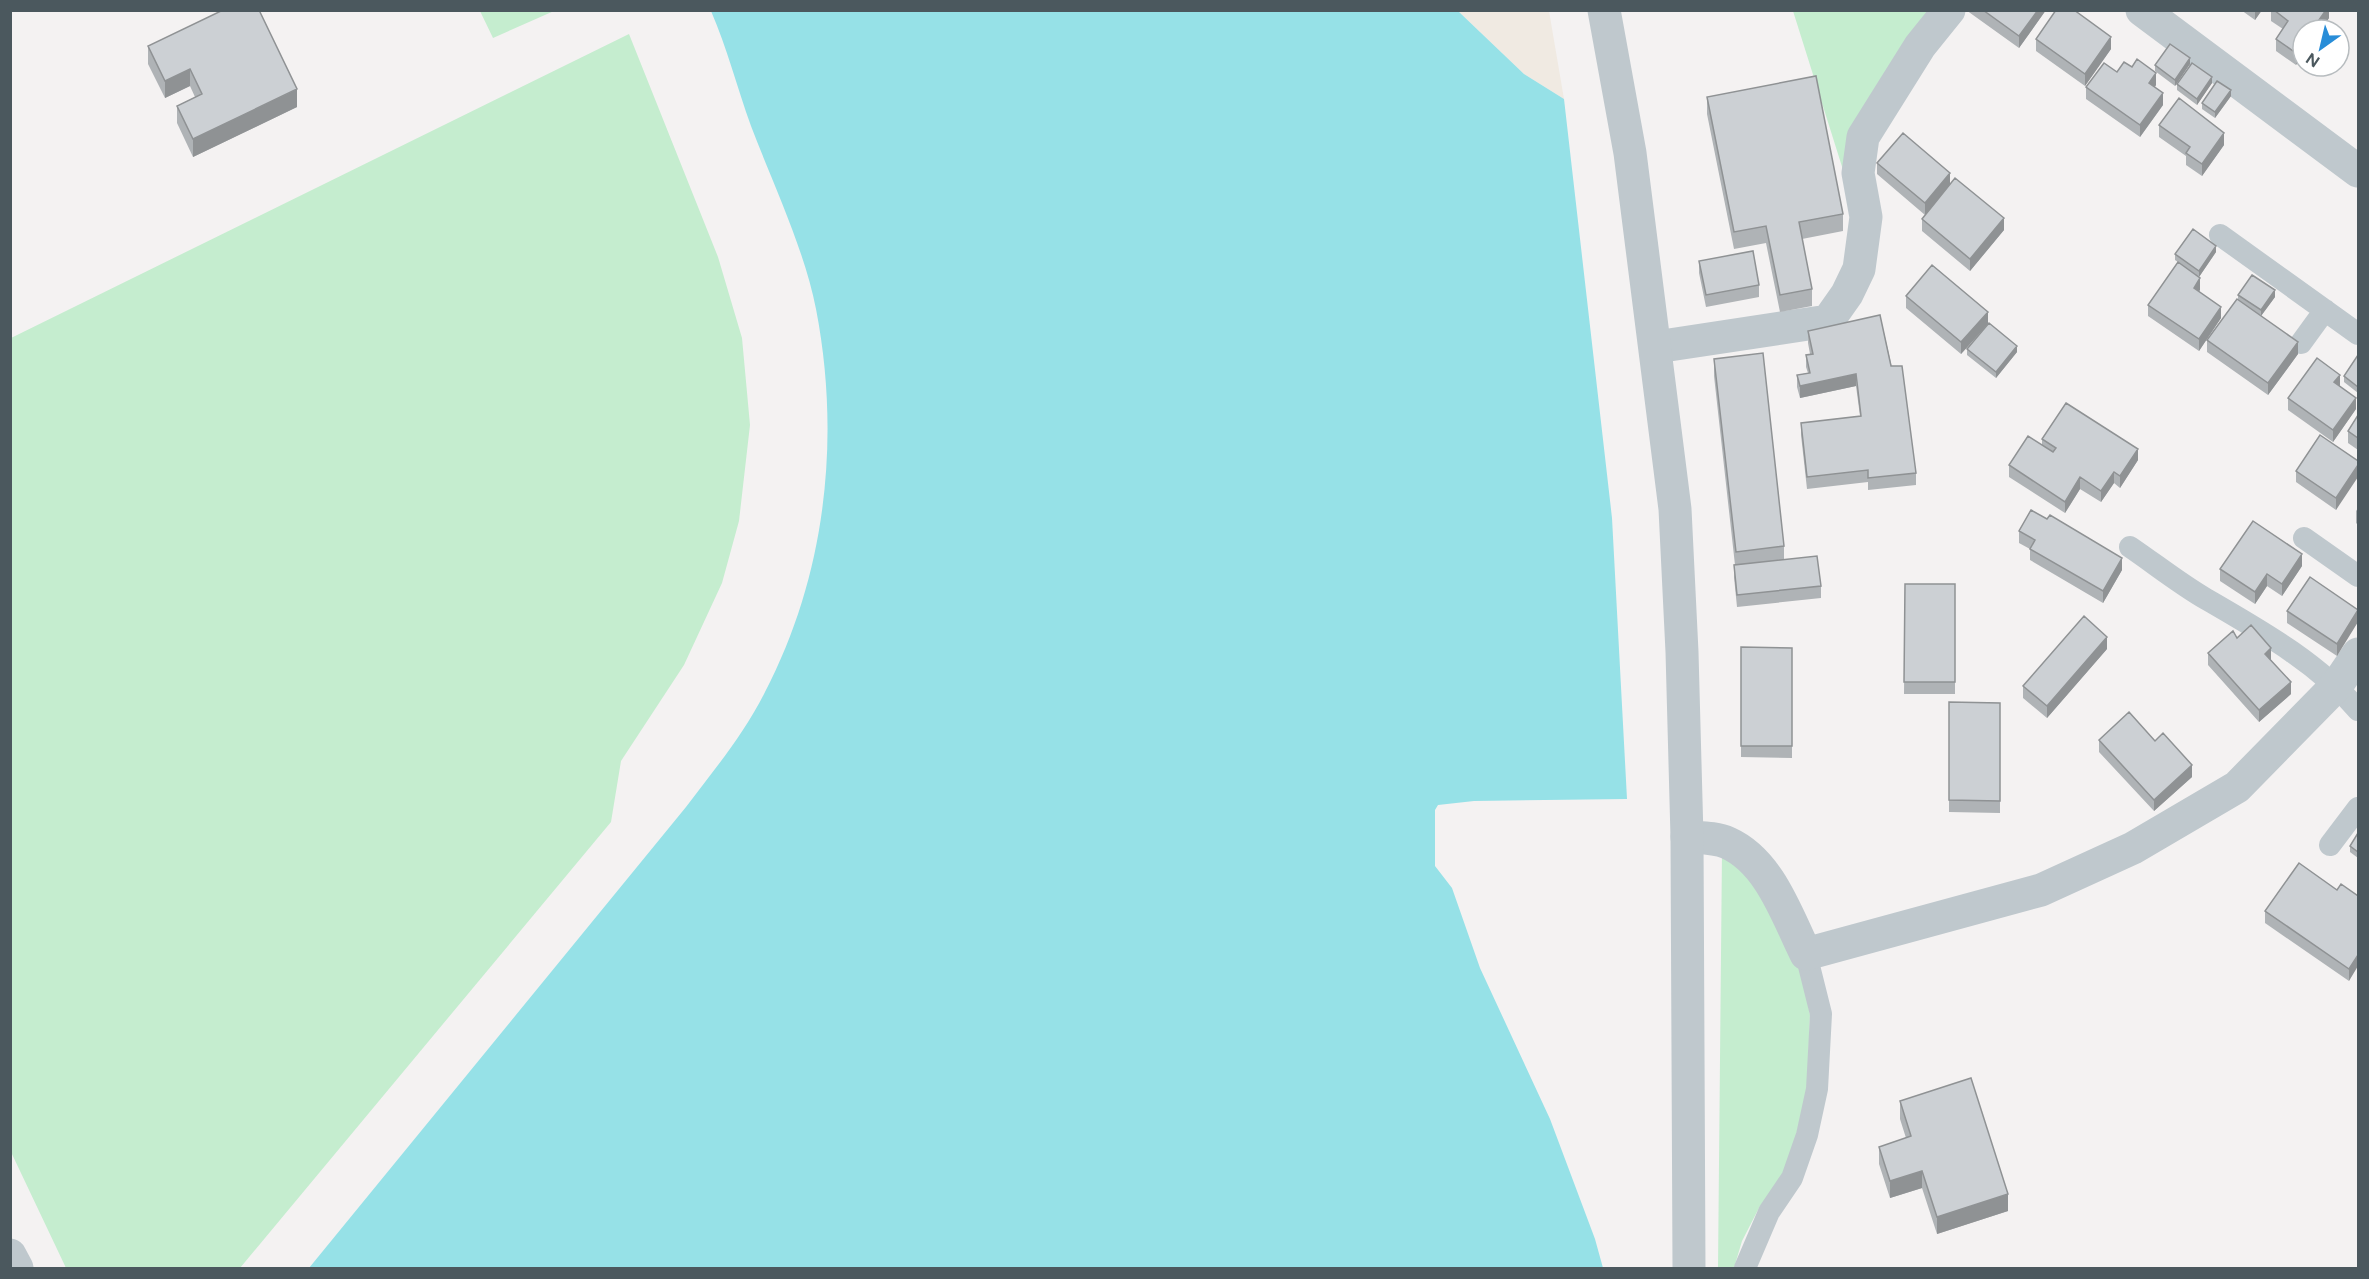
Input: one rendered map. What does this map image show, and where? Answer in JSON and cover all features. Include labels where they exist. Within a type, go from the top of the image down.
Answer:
[{"type":"street","points":[[1604,10],[1630,153],[1675,509],[1687,837],[1689,1269]]},
{"type":"street","points":[[1656,347],[1828,321],[1847,294],[1859,269],[1866,217],[1858,173],[1863,137],[1920,46],[1949,10]]},
{"type":"street","points":[[2142,10],[2358,171]]},
{"type":"street","points":[[1687,837],[1713,838],[1745,853],[1766,876],[1806,954],[2041,890],[2133,848],[2237,787],[2337,684],[2358,654]]},
{"type":"street","points":[[10,1255],[17,1269]]},
{"type":"lane","points":[[2220,235],[2358,334]]},
{"type":"lane","points":[[2301,343],[2325,310]]},
{"type":"lane","points":[[2304,538],[2358,576]]},
{"type":"lane","points":[[2130,547],[2204,598],[2257,627],[2337,684],[2358,710]]},
{"type":"lane","points":[[2330,845],[2358,808]]},
{"type":"lane","points":[[1745,1269],[1768,1212],[1792,1178],[1807,1135],[1817,1089],[1821,1014],[1806,954]]},
{"type":"green space","points":[[480,11],[554,11],[493,38]]},
{"type":"green space","points":[[1793,11],[1936,11],[1844,173]]},
{"type":"green space","points":[[629,34],[718,257],[742,338],[750,425],[739,521],[722,583],[684,665],[621,761],[611,822],[240,1268],[66,1268],[11,1152],[11,338]]},
{"type":"green space","points":[[1722,850],[1740,859],[1801,966],[1810,1015],[1807,1091],[1786,1176],[1760,1206],[1742,1241],[1734,1268],[1718,1268]]},
{"type":"sand","points":[[1458,11],[1549,11],[1564,99],[1524,74]]},
{"type":"water","points":[[711,11],[1458,11],[1524,74],[1564,99],[1612,518],[1627,799],[1474,801],[1438,805],[1435,810],[1435,866],[1452,888],[1480,968],[1550,1119],[1595,1239],[1603,1268],[309,1268],[718,765],[748,722],[765,692],[786,647],[802,601],[815,553],[823,505],[827,456],[827,407],[816,309],[796,240],[751,126]]},
{"type":"building","points":[[223,10],[259,10],[297,89],[193,139],[177,106],[202,94],[190,69],[165,81],[148,46]]},
{"type":"building","points":[[1983,10],[2038,10],[2019,36]]},
{"type":"building","points":[[2056,10],[2074,10],[2111,37],[2085,74],[2036,39]]},
{"type":"building","points":[[2274,10],[2326,10],[2320,18],[2291,18],[2291,50],[2276,39],[2288,21]]},
{"type":"building","points":[[2170,44],[2190,58],[2175,80],[2155,65]]},
{"type":"building","points":[[2137,59],[2156,73],[2149,83],[2163,93],[2140,125],[2086,87],[2104,63],[2117,72],[2124,62],[2132,67]]},
{"type":"building","points":[[2192,63],[2212,77],[2197,99],[2177,84]]},
{"type":"building","points":[[1816,76],[1843,214],[1799,222],[1812,289],[1780,295],[1766,226],[1734,232],[1707,97]]},
{"type":"building","points":[[2217,81],[2231,90],[2215,112],[2202,103]]},
{"type":"building","points":[[2179,98],[2224,133],[2202,164],[2186,153],[2190,147],[2159,125]]},
{"type":"building","points":[[1903,133],[1950,173],[1925,203],[1877,163]]},
{"type":"building","points":[[1955,178],[2004,218],[1970,259],[1922,219]]},
{"type":"building","points":[[2193,229],[2216,246],[2199,271],[2175,254]]},
{"type":"building","points":[[1753,251],[1759,285],[1706,295],[1699,261]]},
{"type":"building","points":[[2178,262],[2200,278],[2194,288],[2221,307],[2199,339],[2148,305]]},
{"type":"building","points":[[1932,265],[1988,312],[1961,342],[1906,296]]},
{"type":"building","points":[[2252,275],[2275,290],[2261,310],[2238,295]]},
{"type":"building","points":[[2237,299],[2298,342],[2268,383],[2207,340]]},
{"type":"building","points":[[1880,315],[1891,366],[1902,366],[1916,473],[1868,478],[1868,470],[1807,477],[1801,423],[1861,416],[1856,374],[1800,386],[1797,375],[1810,373],[1806,355],[1813,354],[1808,331]]},
{"type":"building","points":[[1989,323],[2017,346],[1996,372],[1967,349]]},
{"type":"building","points":[[1763,353],[1784,546],[1736,552],[1714,359]]},
{"type":"building","points":[[2358,355],[2358,387],[2344,376]]},
{"type":"building","points":[[2317,358],[2340,375],[2334,382],[2356,398],[2333,430],[2288,398]]},
{"type":"building","points":[[2066,403],[2138,449],[2120,476],[2114,472],[2101,491],[2080,477],[2065,502],[2009,465],[2028,436],[2053,452],[2056,448],[2042,439]]},
{"type":"building","points":[[2358,415],[2358,438],[2348,431]]},
{"type":"building","points":[[2320,435],[2358,461],[2358,465],[2336,498],[2296,471]]},
{"type":"building","points":[[2031,510],[2047,519],[2050,515],[2122,558],[2103,591],[2030,549],[2035,540],[2019,531]]},
{"type":"building","points":[[2253,521],[2302,554],[2282,584],[2267,574],[2255,592],[2220,569]]},
{"type":"building","points":[[1817,556],[1821,586],[1737,595],[1734,565]]},
{"type":"building","points":[[2310,577],[2358,610],[2337,644],[2287,611]]},
{"type":"building","points":[[1905,584],[1955,584],[1955,682],[1904,682]]},
{"type":"building","points":[[2084,616],[2107,637],[2047,706],[2023,686]]},
{"type":"building","points":[[2251,625],[2271,648],[2265,654],[2291,682],[2259,710],[2208,653],[2233,631],[2237,638]]},
{"type":"building","points":[[1741,647],[1792,648],[1792,746],[1741,746]]},
{"type":"building","points":[[1949,702],[2000,703],[2000,801],[1949,800]]},
{"type":"building","points":[[2129,712],[2155,741],[2163,733],[2192,765],[2154,800],[2099,740]]},
{"type":"building","points":[[2358,833],[2358,852],[2350,846]]},
{"type":"building","points":[[2299,863],[2337,890],[2341,884],[2358,896],[2358,955],[2349,969],[2265,911]]},
{"type":"building","points":[[1971,1078],[2008,1194],[1937,1217],[1922,1171],[1890,1181],[1879,1147],[1911,1136],[1900,1101]]}]
